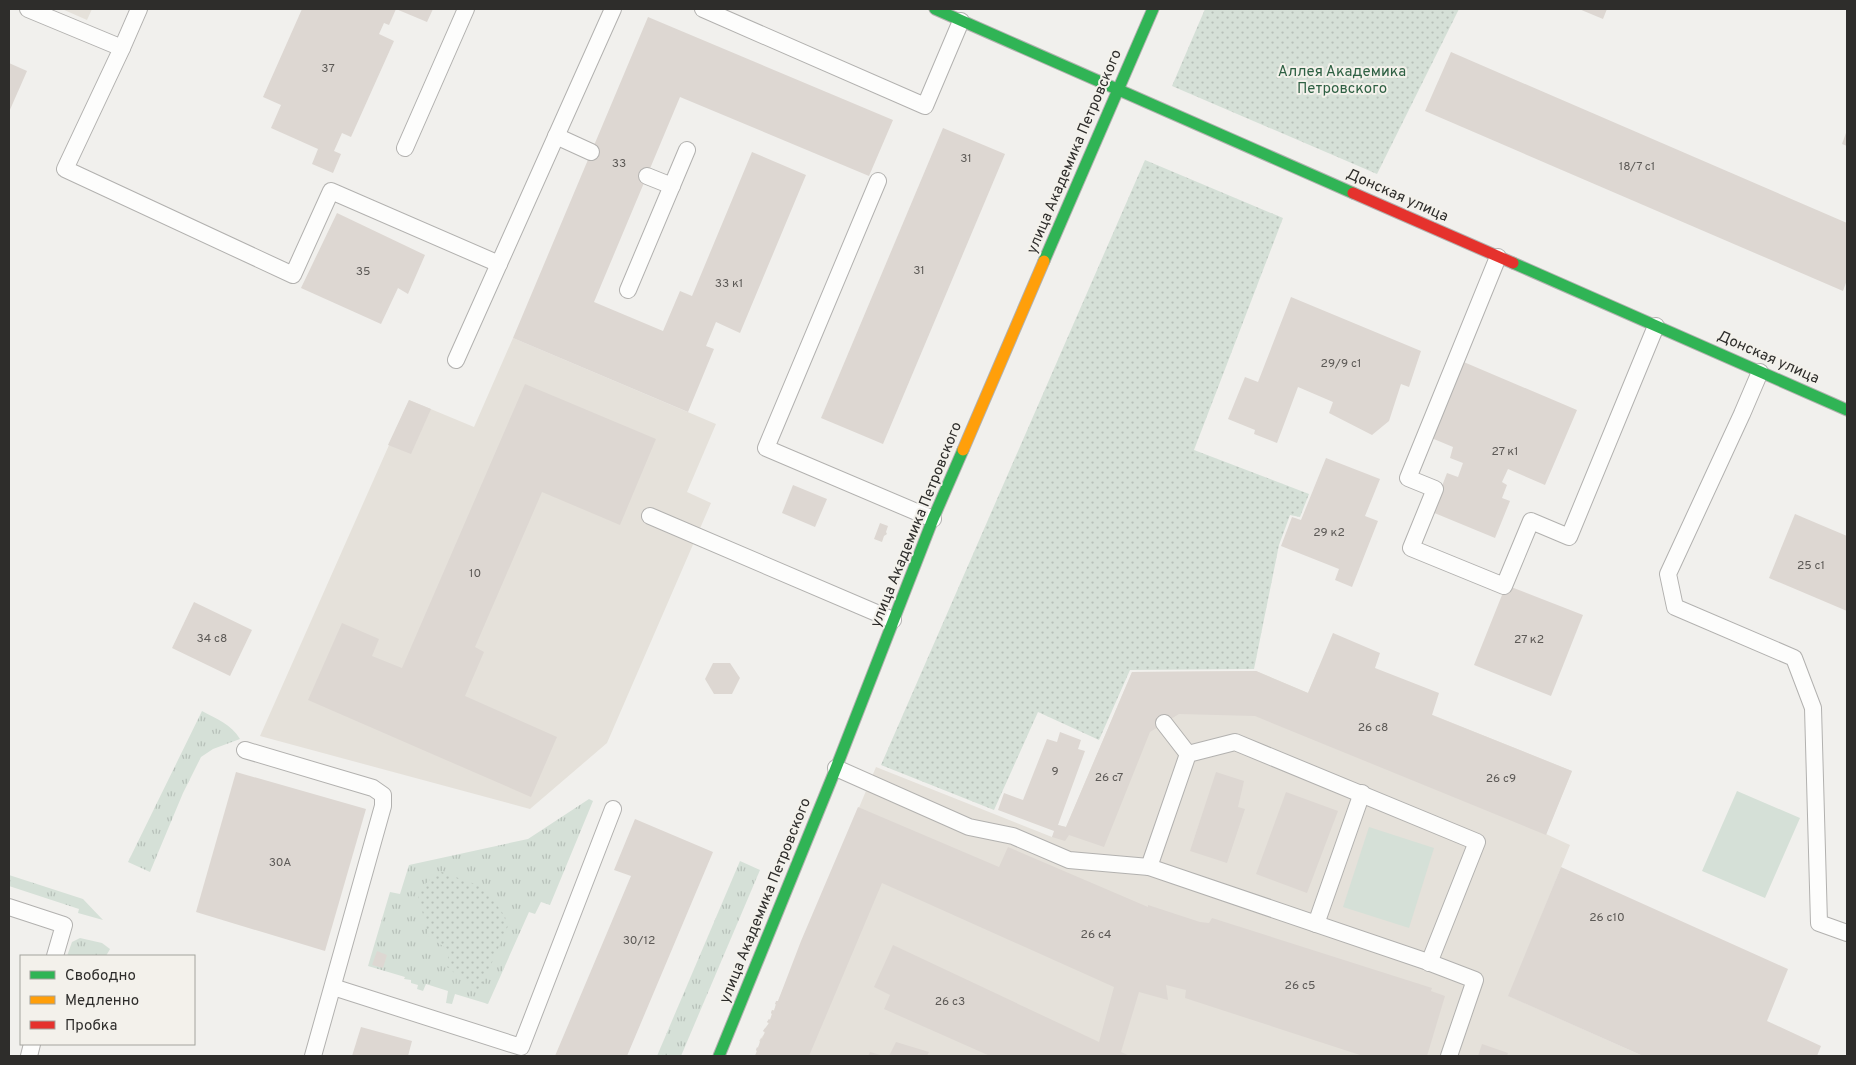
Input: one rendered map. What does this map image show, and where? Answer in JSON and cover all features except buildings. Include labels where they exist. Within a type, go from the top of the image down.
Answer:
[{"type":"street","name":"Донская улица","points":[[934,9],[1847,410]]},
{"type":"street","name":"улица Академика Петровского","points":[[719,1056],[836,768],[933,519],[1153,9]]},
{"type":"lane","points":[[28,9],[122,48]]},
{"type":"lane","points":[[139,9],[65,169],[293,275],[331,191],[499,264]]},
{"type":"lane","points":[[405,148],[466,9]]},
{"type":"lane","points":[[456,360],[613,9]]},
{"type":"lane","points":[[703,9],[925,106],[961,21]]},
{"type":"lane","points":[[556,136],[591,152]]},
{"type":"lane","points":[[628,290],[687,150]]},
{"type":"lane","points":[[647,176],[672,186]]},
{"type":"lane","points":[[878,181],[766,448],[933,519]]},
{"type":"lane","points":[[1498,257],[1408,478],[1435,489],[1411,548],[1504,586],[1531,521],[1569,537],[1656,326]]},
{"type":"lane","points":[[1760,372],[1668,574],[1675,607],[1794,658],[1813,708],[1819,923],[1847,933]]},
{"type":"lane","points":[[650,516],[893,620]]},
{"type":"lane","points":[[1164,723],[1188,754]]},
{"type":"lane","points":[[1188,754],[1235,742],[1478,842],[1429,963]]},
{"type":"lane","points":[[245,750],[373,788],[383,795],[383,806],[334,987],[313,1056]]},
{"type":"lane","points":[[1149,867],[1188,754]]},
{"type":"lane","points":[[836,768],[968,826],[1013,836],[1069,860],[1149,867],[1476,980],[1450,1056]]},
{"type":"lane","points":[[1316,924],[1362,793]]},
{"type":"lane","points":[[334,987],[521,1047],[613,809]]},
{"type":"lane","points":[[9,907],[64,925],[55,955]]},
{"type":"shaded area","points":[[62,9],[92,9],[87,20]]},
{"type":"shaded area","points":[[513,338],[716,424],[687,492],[711,503],[607,743],[530,809],[260,736],[409,400],[474,427]]},
{"type":"shaded area","points":[[1318,669],[1572,771],[1546,834],[1570,845],[1509,996],[1643,1056],[755,1056],[761,1042],[759,1041],[765,1033],[763,1031],[769,1024],[767,1022],[770,1020],[772,1010],[774,1010],[775,1004],[778,1001],[876,767],[1052,837],[1058,825],[1066,827],[1132,672],[1256,671],[1308,693]]},
{"type":"green space","name":"Аллея Академика Петровского","points":[[1205,9],[1459,9],[1377,174],[1172,86]]},
{"type":"green space","points":[[1145,160],[1283,218],[1194,450],[1309,494],[1300,517],[1290,515],[1279,545],[1254,669],[1130,670],[1099,740],[1038,712],[994,810],[881,765]]},
{"type":"green space","points":[[202,711],[228,726],[240,739],[213,749],[201,757],[183,793],[150,872],[128,862]]},
{"type":"green space","points":[[1737,791],[1800,818],[1765,898],[1702,871]]},
{"type":"green space","points":[[589,799],[593,801],[550,905],[541,902],[535,914],[529,912],[488,1004],[455,994],[452,1004],[446,1003],[448,991],[426,984],[423,991],[417,989],[418,985],[411,983],[411,980],[404,979],[405,977],[368,966],[390,892],[400,894],[409,865],[528,839]]},
{"type":"green space","points":[[1369,827],[1434,848],[1409,928],[1343,907]]},
{"type":"green space","points":[[740,861],[760,870],[681,1056],[657,1056]]},
{"type":"green space","points":[[439,871],[483,887],[502,912],[508,926],[479,992],[447,967],[449,950],[429,937],[417,892]]},
{"type":"green space","points":[[9,875],[83,899],[103,920],[78,913],[79,909],[9,886]]},
{"type":"green space","points":[[80,938],[102,943],[110,949],[107,955],[67,955],[72,942]]},
{"type":"traffic: fast","points":[[935,9],[1353,193]]},
{"type":"traffic: fast","points":[[1044,261],[1153,9]]},
{"type":"traffic: fast","points":[[1513,263],[1847,410]]},
{"type":"traffic: fast","points":[[719,1056],[836,768],[933,519],[963,450]]},
{"type":"traffic: slow","points":[[963,450],[1044,261]]},
{"type":"traffic: jam","points":[[1353,193],[1513,263]]}]
